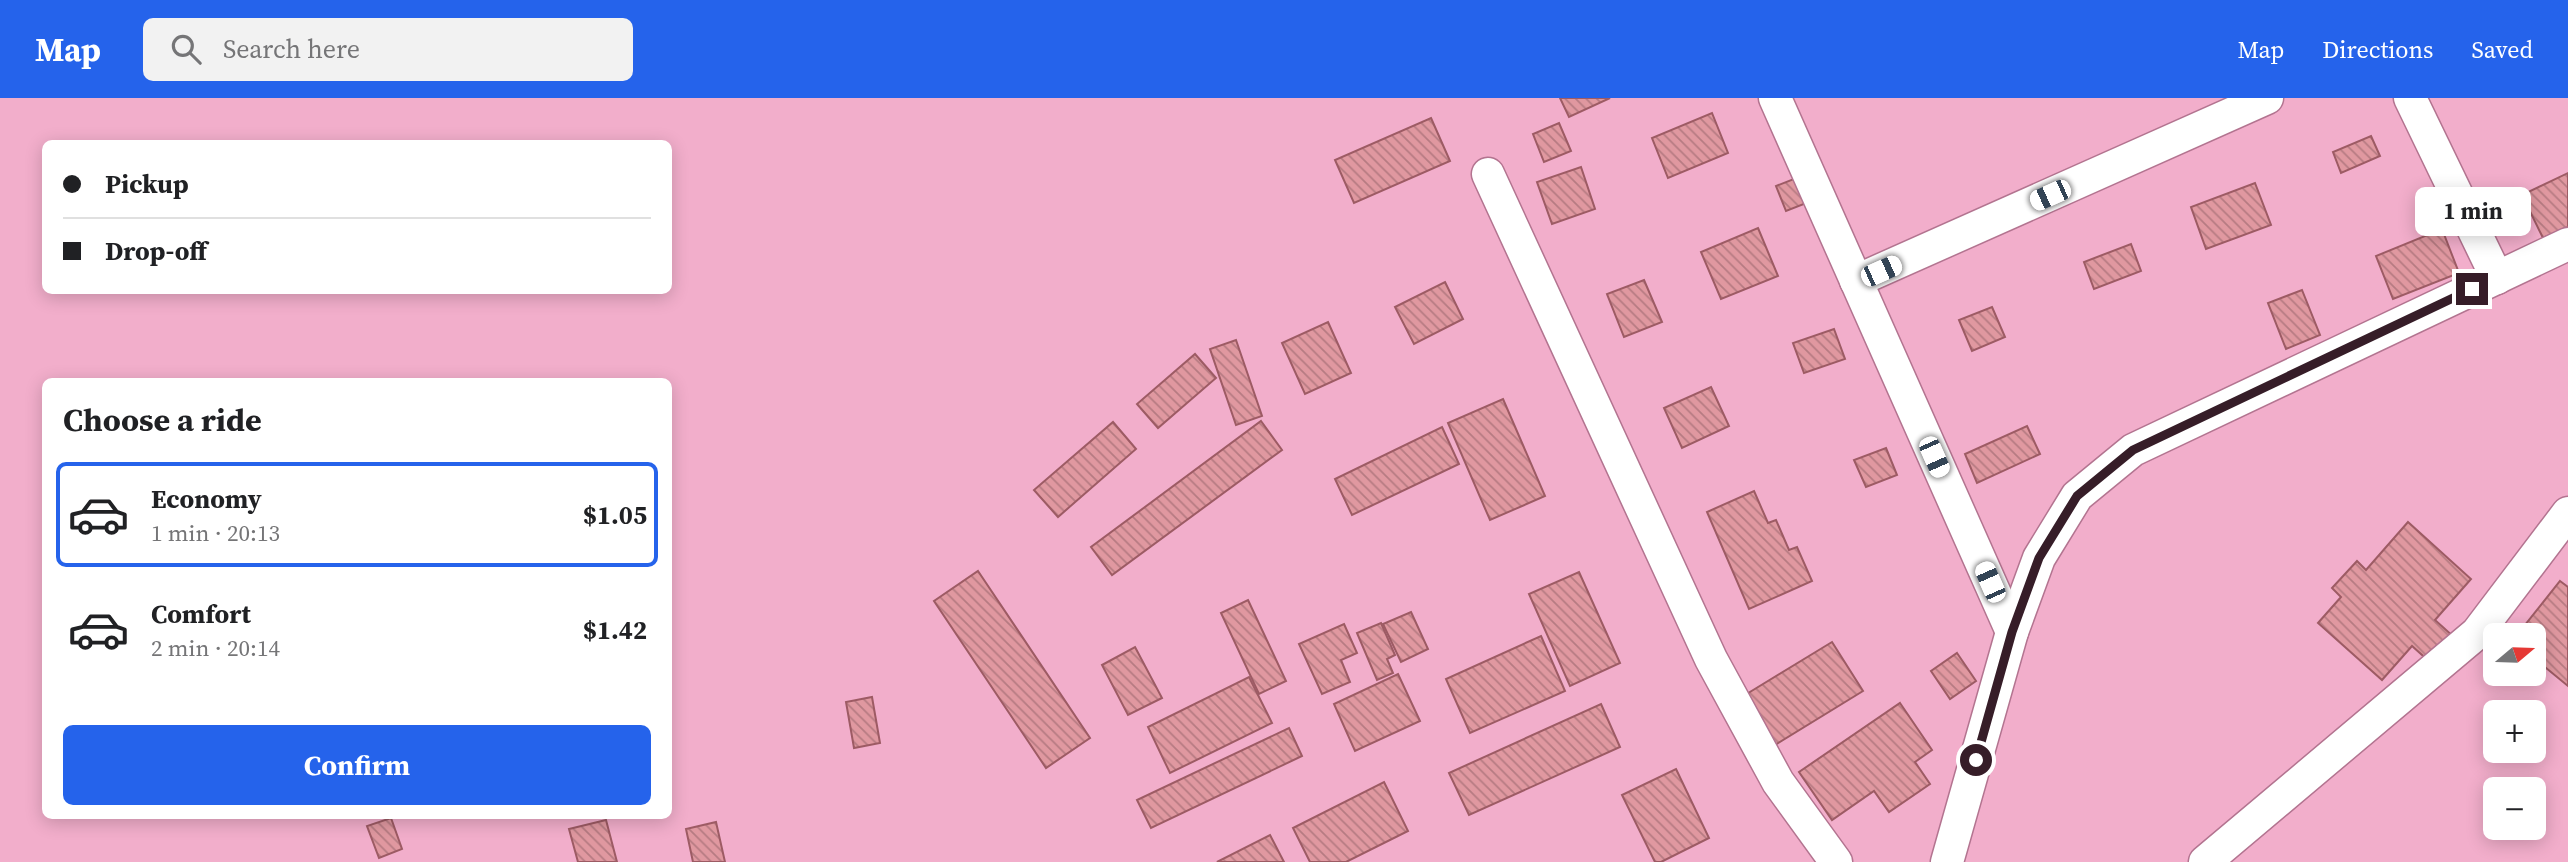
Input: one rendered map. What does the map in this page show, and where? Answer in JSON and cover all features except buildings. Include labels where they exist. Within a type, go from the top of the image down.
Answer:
[{"type":"street","points":[[1775,98],[2012,632]]},
{"type":"street","points":[[1856,281],[2267,98]]},
{"type":"street","points":[[2410,98],[2497,278]]},
{"type":"street","points":[[1488,174],[1711,659],[1778,782],[1836,862]]},
{"type":"street","points":[[1947,862],[2012,632],[2039,558],[2077,496],[2133,450],[2568,244]]},
{"type":"street","points":[[2205,862],[2477,633],[2568,513]]},
{"type":"route","points":[[1976,760],[2012,632],[2039,558],[2077,496],[2133,450],[2472,289]]}]
